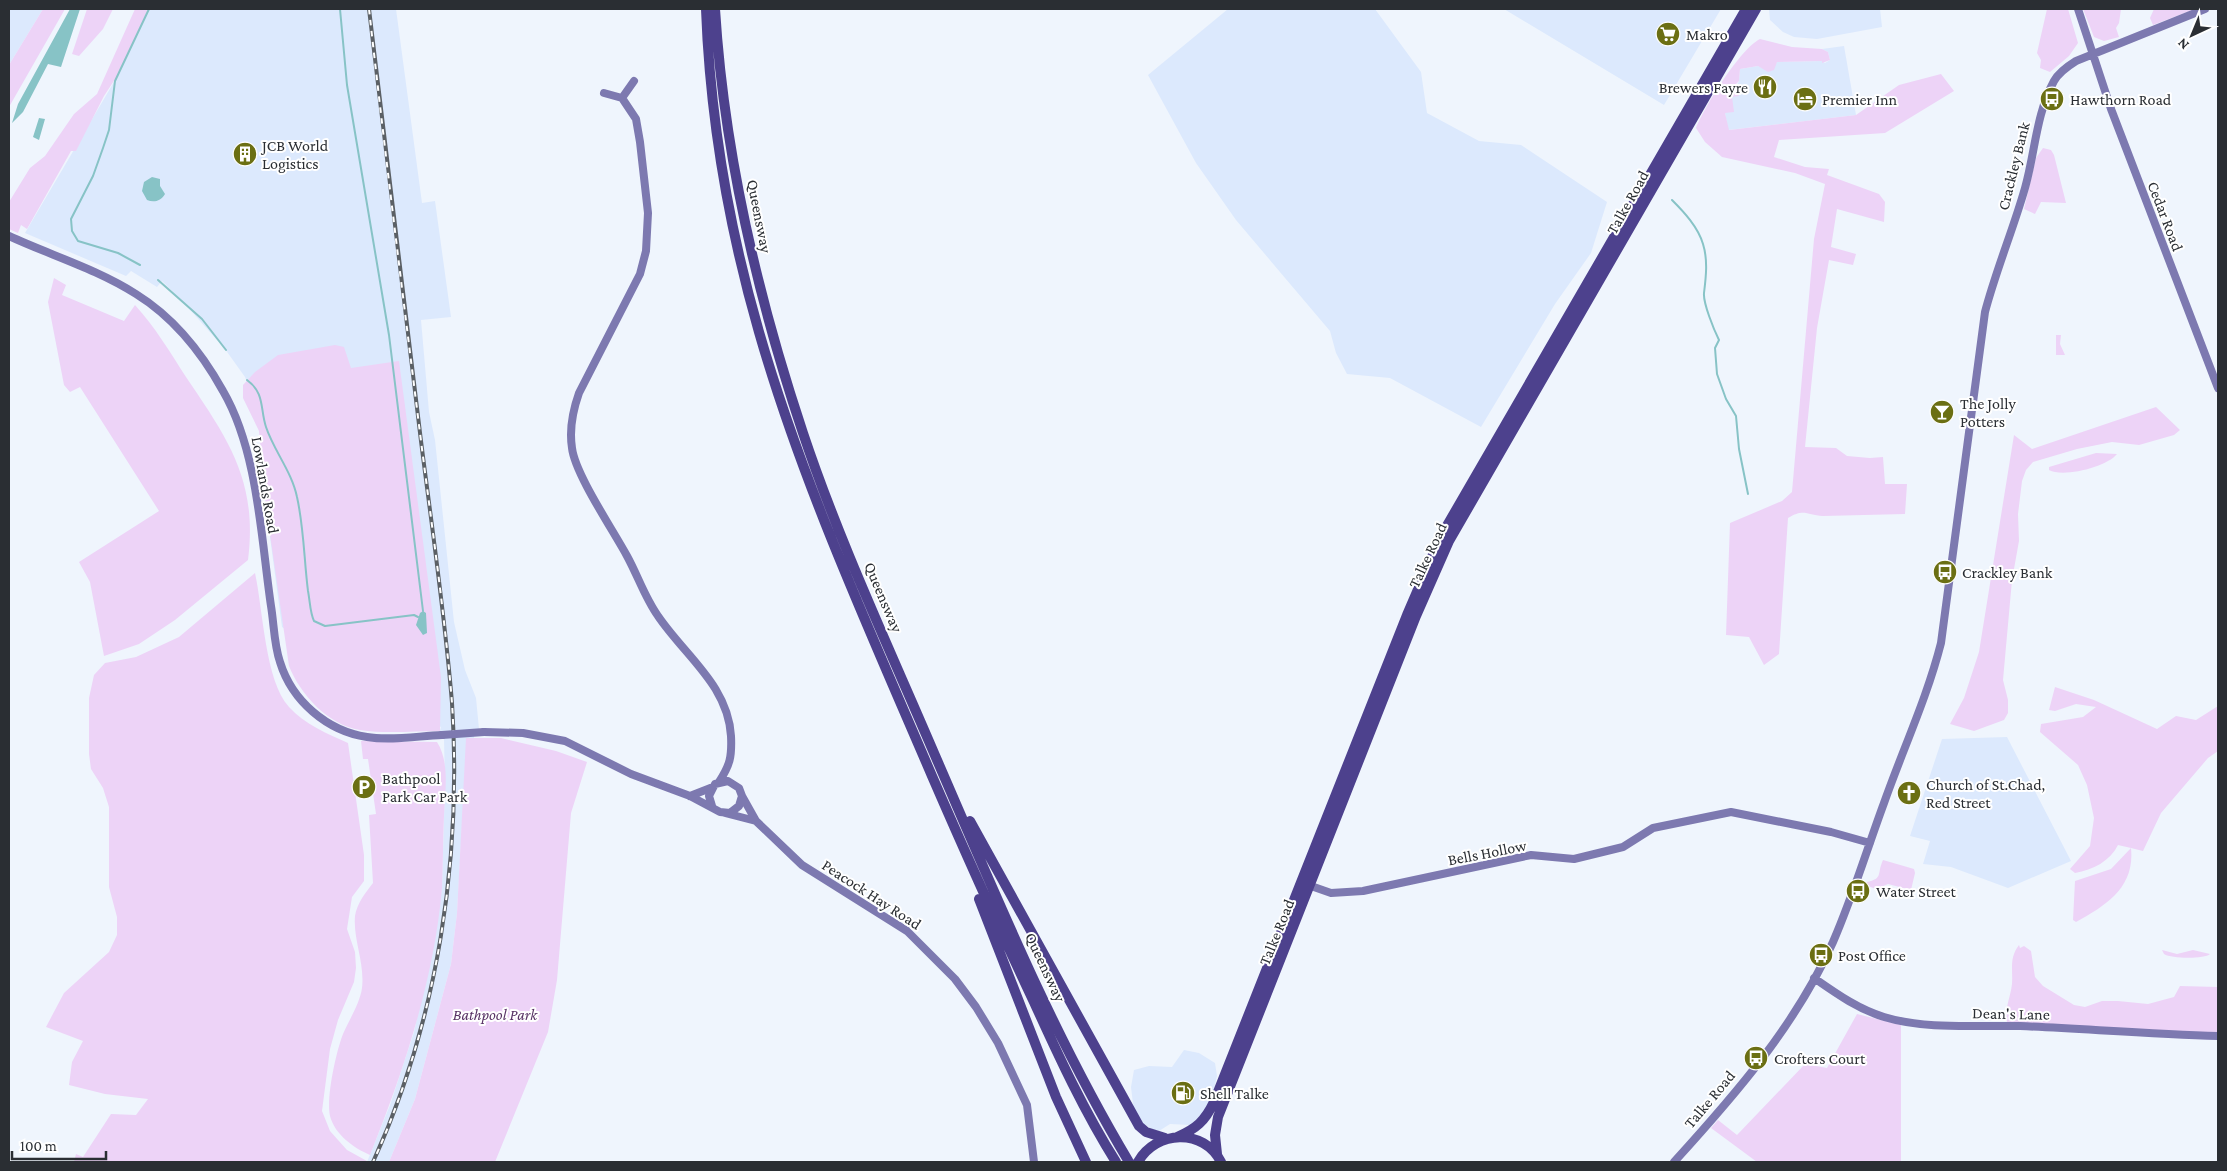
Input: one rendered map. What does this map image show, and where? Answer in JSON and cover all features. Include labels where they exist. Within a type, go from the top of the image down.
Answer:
[{"type":"highway","name":"Queensway","points":[[704,9],[708,62],[731,215],[759,332],[798,452],[849,580],[940,794],[1070,1078],[1116,1162]]},
{"type":"highway","name":"Queensway","points":[[715,9],[718,58],[742,212],[769,325],[804,434],[834,514],[929,742],[1033,976],[1104,1121],[1135,1162]]},
{"type":"highway","name":"Talke Road","points":[[1177,1137],[1196,1128],[1208,1116],[1407,615],[1441,536],[1746,9]]},
{"type":"highway","name":"Talke Road","points":[[1219,1158],[1215,1135],[1218,1117],[1311,886],[1416,616],[1449,540],[1756,9]]},
{"type":"highway","points":[[929,742],[984,849],[1124,1101],[1143,1130],[1165,1138]]},
{"type":"highway","points":[[940,794],[1053,1089],[1086,1162]]},
{"type":"highway","points":[[1135,1162],[1152,1145],[1165,1138],[1177,1137],[1194,1139],[1219,1158]]},
{"type":"street","name":"Cedar Road","points":[[2078,9],[2111,109],[2218,388]]},
{"type":"street","name":"Crackley Bank","points":[[1864,859],[1926,696],[1941,643],[1980,342],[1995,275],[2025,187],[2041,114],[2053,82],[2070,65],[2092,53],[2205,9]]},
{"type":"street","points":[[622,98],[634,81]]},
{"type":"street","points":[[604,93],[622,98],[636,119],[648,213],[646,251],[640,274],[579,392],[572,410],[572,450],[581,473],[628,557],[653,608],[721,696],[730,722],[731,748],[729,767],[709,796],[712,806]]},
{"type":"street","name":"Lowlands Road","points":[[9,236],[105,278],[149,303],[166,316],[186,338],[215,378],[243,434],[252,468],[280,662],[294,691],[304,704],[327,723],[368,738],[442,735]]},
{"type":"street","name":"Peacock Hay Road","points":[[442,735],[484,732],[523,733],[565,741],[631,774],[690,796],[725,813],[756,821],[802,865],[907,931],[955,979],[976,1007],[998,1044],[1027,1105],[1034,1162]]},
{"type":"street","points":[[729,767],[756,821]]},
{"type":"street","points":[[690,796],[716,784],[732,782],[739,788]]},
{"type":"street","points":[[725,813],[735,810],[742,796]]},
{"type":"street","name":"Bells Hollow","points":[[1311,886],[1331,893],[1363,891],[1531,855],[1574,858],[1623,847],[1653,828],[1731,812],[1831,832],[1870,843]]},
{"type":"street","name":"Talke Road","points":[[1674,1162],[1726,1104],[1766,1054],[1814,978],[1833,942],[1864,859]]},
{"type":"street","name":"Dean's Lane","points":[[1814,978],[1863,1010],[1885,1018],[1911,1022],[1983,1027],[2018,1026],[2218,1036]]},
{"type":"shaded area","points":[[9,9],[43,9],[9,65]]},
{"type":"shaded area","points":[[148,9],[396,9],[422,203],[435,201],[451,317],[421,320],[429,412],[435,440],[454,622],[465,670],[476,698],[479,729],[474,729],[474,738],[467,738],[457,913],[451,964],[415,1099],[389,1162],[367,1162],[390,1105],[414,1032],[436,931],[442,888],[445,783],[444,739],[442,731],[440,731],[441,727],[282,627],[266,507],[265,427],[245,377],[225,349],[162,281],[157,287],[131,271],[126,276],[25,233],[121,70]]},
{"type":"shaded area","points":[[1228,9],[1375,9],[1421,72],[1427,113],[1479,141],[1521,145],[1607,202],[1591,253],[1555,304],[1481,427],[1390,378],[1347,374],[1336,353],[1330,331],[1236,220],[1196,163],[1148,75]]},
{"type":"shaded area","points":[[1504,9],[1721,9],[1664,105]]},
{"type":"shaded area","points":[[1769,9],[1880,9],[1882,27],[1817,39],[1794,37],[1783,32],[1770,20]]},
{"type":"shaded area","points":[[1844,46],[1856,115],[1728,130],[1725,113],[1739,81],[1740,69],[1758,66],[1763,68],[1777,62],[1822,61],[1825,63],[1830,60],[1828,52],[1822,49]]},
{"type":"shaded area","points":[[2007,737],[2071,861],[2008,888],[1951,867],[1923,864],[1930,841],[1910,836],[1942,739]]},
{"type":"shaded area","points":[[1184,1050],[1199,1053],[1215,1063],[1217,1076],[1213,1093],[1203,1114],[1190,1125],[1170,1124],[1159,1131],[1152,1129],[1144,1124],[1134,1112],[1131,1087],[1134,1070],[1149,1066],[1172,1067]]},
{"type":"green space","points":[[43,9],[65,9],[9,107],[9,65]]},
{"type":"green space","points":[[87,9],[113,9],[103,29],[79,56],[72,54]]},
{"type":"green space","points":[[135,9],[148,9],[121,70],[104,96],[76,151],[71,151],[27,229],[21,225],[18,233],[9,229],[9,202],[30,168],[45,156],[74,114],[97,94]]},
{"type":"green space","points":[[2047,9],[2068,9],[2078,43],[2069,56],[2050,72],[2040,68],[2041,60],[2037,53]]},
{"type":"green space","points":[[2083,9],[2121,9],[2119,23],[2116,28],[2119,37],[2104,41],[2094,37]]},
{"type":"green space","points":[[2154,9],[2195,9],[2153,25],[2150,18]]},
{"type":"green space","points":[[1760,39],[1792,47],[1822,49],[1828,52],[1830,60],[1822,63],[1822,61],[1777,62],[1774,70],[1768,72],[1758,66],[1740,69],[1739,81],[1736,84],[1739,96],[1732,97],[1734,112],[1725,113],[1729,130],[1856,115],[1899,85],[1941,74],[1954,91],[1885,133],[1779,140],[1774,157],[1805,167],[1829,169],[1827,175],[1879,194],[1885,202],[1884,222],[1837,209],[1831,247],[1856,254],[1853,265],[1829,260],[1817,328],[1805,447],[1836,448],[1847,456],[1883,457],[1885,484],[1907,484],[1905,514],[1823,516],[1798,513],[1788,518],[1779,654],[1764,665],[1749,637],[1726,635],[1730,523],[1782,501],[1792,492],[1814,239],[1825,184],[1795,173],[1722,157],[1705,142],[1696,128],[1707,106],[1733,66]]},
{"type":"green space","points":[[2043,148],[2051,150],[2054,155],[2066,203],[2041,202],[2035,214],[2024,209],[2036,158]]},
{"type":"green space","points":[[54,278],[66,285],[62,295],[124,321],[135,305],[142,313],[168,349],[227,441],[237,462],[244,484],[248,507],[250,532],[248,560],[175,620],[139,644],[104,656],[90,582],[79,562],[159,511],[80,387],[70,392],[64,385],[48,302]]},
{"type":"green space","points":[[2056,335],[2061,335],[2060,344],[2065,355],[2056,355]]},
{"type":"green space","points":[[335,345],[344,347],[351,368],[399,361],[441,677],[440,731],[379,732],[348,727],[326,715],[317,707],[300,687],[289,666],[266,507],[259,431],[243,398],[243,385],[255,372],[278,355]]},
{"type":"green space","points":[[2156,407],[2180,430],[2174,435],[2139,445],[2112,442],[2077,449],[2033,462],[2026,470],[2022,481],[2018,514],[2019,541],[2012,580],[2003,680],[2008,700],[2008,713],[2004,720],[1974,731],[1950,724],[1964,698],[1979,652],[2014,435],[2032,449]]},
{"type":"green space","points":[[2096,453],[2117,454],[2104,463],[2084,470],[2064,473],[2049,470],[2049,467]]},
{"type":"green space","points":[[255,573],[270,663],[281,695],[289,707],[302,719],[348,743],[364,855],[364,881],[352,897],[347,929],[355,952],[356,968],[354,982],[338,1020],[330,1049],[322,1111],[330,1131],[347,1150],[367,1161],[74,1162],[76,1154],[83,1157],[111,1114],[136,1115],[148,1099],[105,1094],[69,1085],[72,1062],[83,1041],[46,1027],[64,993],[109,952],[117,935],[117,917],[109,887],[109,807],[103,788],[91,769],[89,754],[89,698],[94,675],[105,663],[136,657],[179,637]]},
{"type":"green space","points":[[2055,687],[2094,700],[2157,729],[2176,716],[2196,720],[2218,706],[2218,751],[2208,758],[2161,813],[2143,851],[2118,845],[2115,851],[2100,864],[2088,870],[2075,873],[2070,869],[2090,846],[2094,818],[2087,785],[2078,765],[2040,732],[2041,724],[2083,717],[2096,707],[2076,704],[2055,711],[2049,710]]},
{"type":"green space","name":"Bathpool Park","points":[[466,738],[501,738],[556,751],[587,762],[571,813],[557,980],[548,1032],[495,1162],[389,1162],[415,1099],[451,964],[457,913]]},
{"type":"green space","points":[[361,741],[437,742],[444,759],[446,778],[442,888],[432,957],[425,990],[406,1057],[370,1155],[352,1145],[341,1135],[332,1123],[329,1108],[332,1075],[337,1052],[359,1000],[362,988],[362,970],[355,916],[360,902],[373,883],[369,815],[376,814],[368,759],[363,759]]},
{"type":"green space","points":[[2131,848],[2131,862],[2128,874],[2124,884],[2117,893],[2087,916],[2076,922],[2073,920],[2075,881],[2111,869]]},
{"type":"green space","points":[[1883,860],[1914,869],[1915,873],[1911,890],[1888,884],[1876,889],[1868,886],[1867,890],[1860,888],[1862,883],[1877,878]]},
{"type":"green space","points":[[2019,945],[2020,948],[2024,946],[2031,951],[2035,977],[2043,986],[2074,1005],[2085,1007],[2102,1001],[2148,1004],[2174,997],[2180,986],[2218,987],[2218,1033],[2007,1023],[2007,1007],[2012,984],[2012,964],[2014,954]]},
{"type":"green space","points":[[2162,950],[2177,954],[2193,950],[2210,954],[2195,958],[2181,958],[2168,956]]},
{"type":"green space","points":[[1857,1014],[1901,1025],[1901,1162],[1757,1162],[1711,1128],[1718,1120],[1737,1135],[1805,1064],[1827,1068]]},
{"type":"water","points":[[70,9],[80,9],[61,67],[48,64],[23,112],[12,123],[18,104]]},
{"type":"water","points":[[39,118],[45,119],[39,140],[33,137]]},
{"type":"water","points":[[152,177],[160,179],[160,186],[165,194],[155,201],[147,200],[142,191],[144,182]]},
{"type":"water","points":[[423,611],[426,613],[427,633],[423,635],[416,625],[420,613]]},
{"type":"waterway","points":[[140,265],[118,253],[78,241],[72,231],[71,219],[93,176],[109,130],[115,81],[149,9]]},
{"type":"waterway","points":[[340,9],[347,85],[389,335],[423,611]]},
{"type":"waterway","points":[[1672,200],[1694,226],[1705,250],[1706,275],[1704,297],[1709,316],[1719,340],[1715,348],[1717,374],[1726,399],[1736,416],[1739,449],[1748,494]]},
{"type":"waterway","points":[[158,280],[202,319],[226,350]]},
{"type":"waterway","points":[[247,380],[257,390],[266,427],[295,488],[301,520],[308,591],[314,621],[325,626],[414,615],[418,617]]},
{"type":"railway","points":[[369,9],[446,638],[452,703],[454,762],[453,821],[449,879],[441,938],[429,996],[414,1052],[395,1108],[373,1162]]},
{"type":"place","name":"Makro","points":[[1668,34]]},
{"type":"place","name":"Brewers Fayre","points":[[1765,87]]},
{"type":"place","name":"Premier Inn","points":[[1805,99]]},
{"type":"place","name":"Hawthorn Road","points":[[2052,99]]},
{"type":"place","name":"JCB World Logistics","points":[[245,154]]},
{"type":"place","name":"The Jolly Potters","points":[[1942,412]]},
{"type":"place","name":"Crackley Bank","points":[[1945,572]]},
{"type":"place","name":"Bathpool Park Car Park","points":[[364,787]]},
{"type":"place","name":"Church of St.Chad, Red Street","points":[[1909,793]]},
{"type":"place","name":"Water Street","points":[[1858,891]]},
{"type":"place","name":"Post Office","points":[[1821,955]]},
{"type":"place","name":"Crofters Court","points":[[1756,1058]]},
{"type":"place","name":"Shell Talke","points":[[1183,1093]]}]
